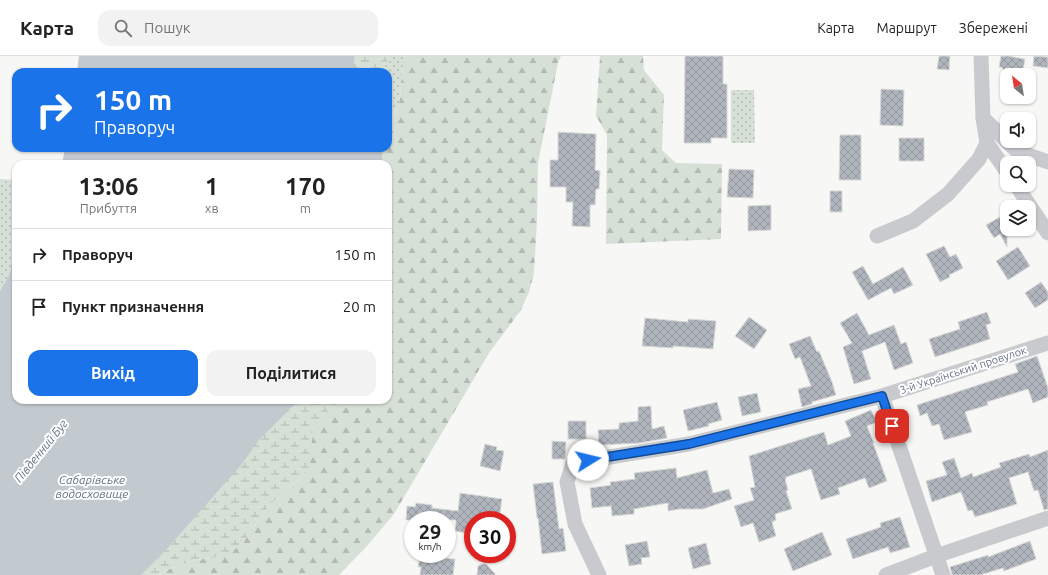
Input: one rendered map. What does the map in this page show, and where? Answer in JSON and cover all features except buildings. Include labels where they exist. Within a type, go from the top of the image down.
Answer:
[{"type":"street","points":[[981,56],[983,118],[987,143],[1000,162]]},
{"type":"street","points":[[983,118],[1017,151],[1048,162]]},
{"type":"street","points":[[877,236],[912,221],[948,194],[979,159],[987,143]]},
{"type":"street","points":[[1021,192],[1048,233]]},
{"type":"street","name":"3-й Український провулок","points":[[600,575],[575,524],[567,482],[573,463],[689,444],[882,396],[1048,343]]},
{"type":"street","points":[[882,396],[943,575]]},
{"type":"street","points":[[886,575],[936,556],[1048,518]]},
{"type":"green space","points":[[355,56],[404,56],[399,106],[392,116],[392,68],[354,68]]},
{"type":"green space","points":[[355,56],[389,56],[384,68],[354,68]]},
{"type":"green space","points":[[404,56],[561,56],[558,63],[538,163],[534,273],[529,292],[521,310],[489,353],[394,514],[367,546],[339,575],[158,575],[169,569],[195,560],[219,557],[241,545],[269,506],[302,476],[313,429],[317,420],[336,404],[392,404],[392,160],[382,160],[382,152],[392,152],[392,116],[399,106]]},
{"type":"green space","points":[[600,56],[643,56],[644,70],[664,95],[662,150],[676,163],[722,164],[721,239],[606,244],[607,135],[596,116]]},
{"type":"green space","points":[[731,90],[754,90],[755,143],[731,143]]},
{"type":"green space","points":[[0,179],[12,180],[12,262],[10,273],[0,291]]},
{"type":"green space","points":[[236,404],[336,404],[317,421],[313,429],[310,466],[302,476],[269,506],[241,545],[231,552],[219,557],[195,560],[169,569],[158,575],[88,575]]},
{"type":"water","points":[[79,56],[355,56],[354,68],[78,68]]},
{"type":"water","points":[[64,152],[382,152],[382,160],[63,160]]},
{"type":"water","name":"Сабарівське водосховище","points":[[12,262],[12,404],[295,404],[258,441],[242,464],[165,551],[141,575],[0,575],[0,291],[10,273]]},
{"type":"route","points":[[588,460],[689,444],[882,396],[892,426]]},
{"type":"water label","name":"Південний Буг","points":[[41,451]]}]
